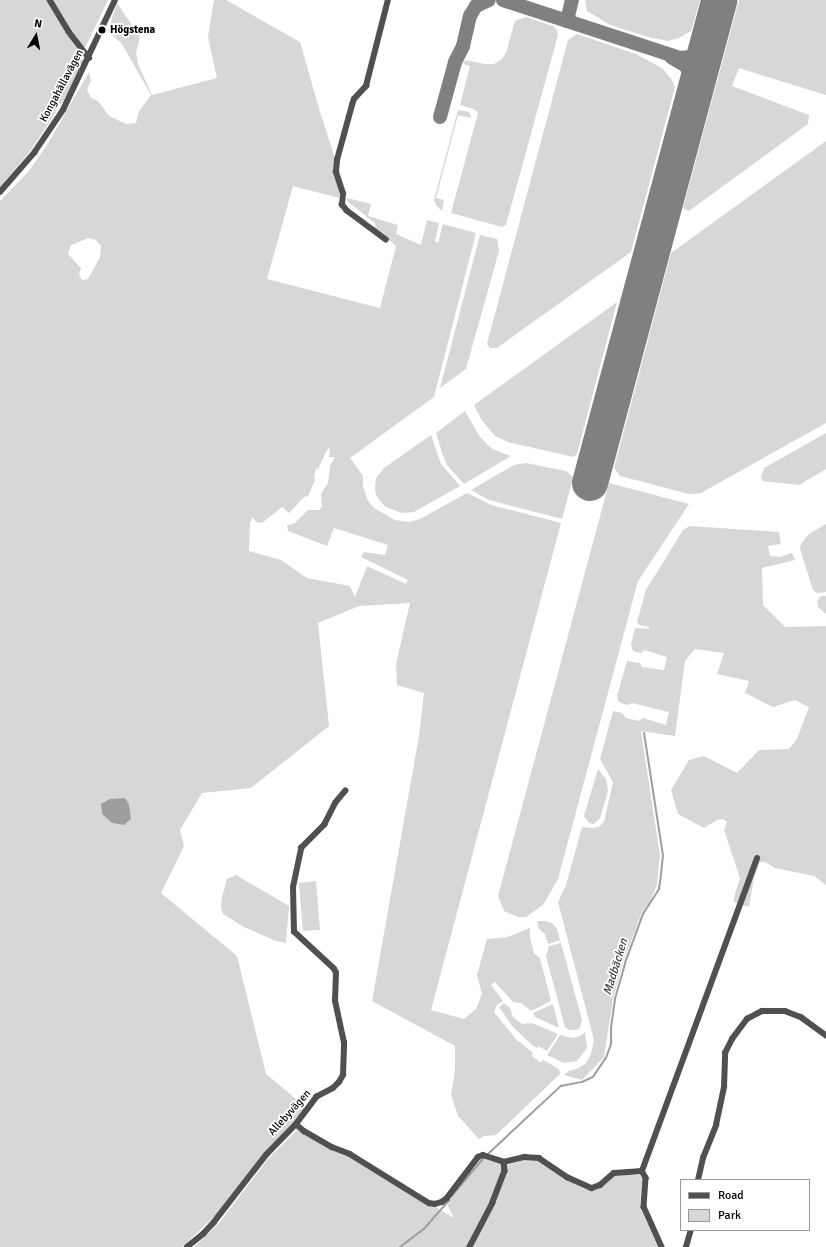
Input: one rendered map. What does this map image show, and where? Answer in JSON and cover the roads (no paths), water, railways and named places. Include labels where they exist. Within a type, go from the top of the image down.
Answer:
[{"type":"street","points":[[50,0],[69,32],[89,58]]},
{"type":"street","name":"Kongahällavägen","points":[[0,192],[47,136],[63,110],[89,58],[115,0]]},
{"type":"street","points":[[386,240],[347,211],[342,205],[343,194],[336,172],[337,160],[354,98],[366,86],[388,0]]},
{"type":"street","name":"Allebyvägen","points":[[187,1247],[203,1234],[227,1206],[269,1151],[296,1124],[316,1097],[339,1082],[344,1071],[344,1043],[335,1001],[336,973],[334,968],[294,932],[293,887],[301,848],[324,825],[335,803],[345,791]]},
{"type":"street","points":[[662,1247],[644,1208],[646,1178],[642,1171],[757,858]]},
{"type":"street","points":[[698,1179],[703,1158],[716,1125],[724,1087],[725,1053],[732,1038],[747,1019],[762,1011],[785,1011],[801,1017],[826,1035]]},
{"type":"street","points":[[296,1124],[304,1132],[332,1147],[350,1154],[429,1203],[435,1204],[442,1202],[447,1198],[478,1157],[483,1156],[504,1162],[524,1157],[539,1158],[568,1177],[592,1188],[600,1185],[614,1173],[642,1171]]},
{"type":"street","points":[[470,1247],[497,1193],[505,1171],[504,1162]]},
{"type":"street","points":[[686,1247],[691,1231]]},
{"type":"waterway","name":"Madbäcken","points":[[488,1154],[561,1086],[582,1082],[593,1077],[606,1058],[611,1044],[611,1028],[615,999],[625,963],[643,914],[659,889],[661,874],[663,856],[644,733]]},
{"type":"waterway","name":"Madbäcken","points":[[451,1197],[483,1159]]},
{"type":"waterway","name":"Madbäcken","points":[[400,1247],[425,1228],[449,1200]]},
{"type":"place","name":"Högstena","points":[[102,30]]}]
